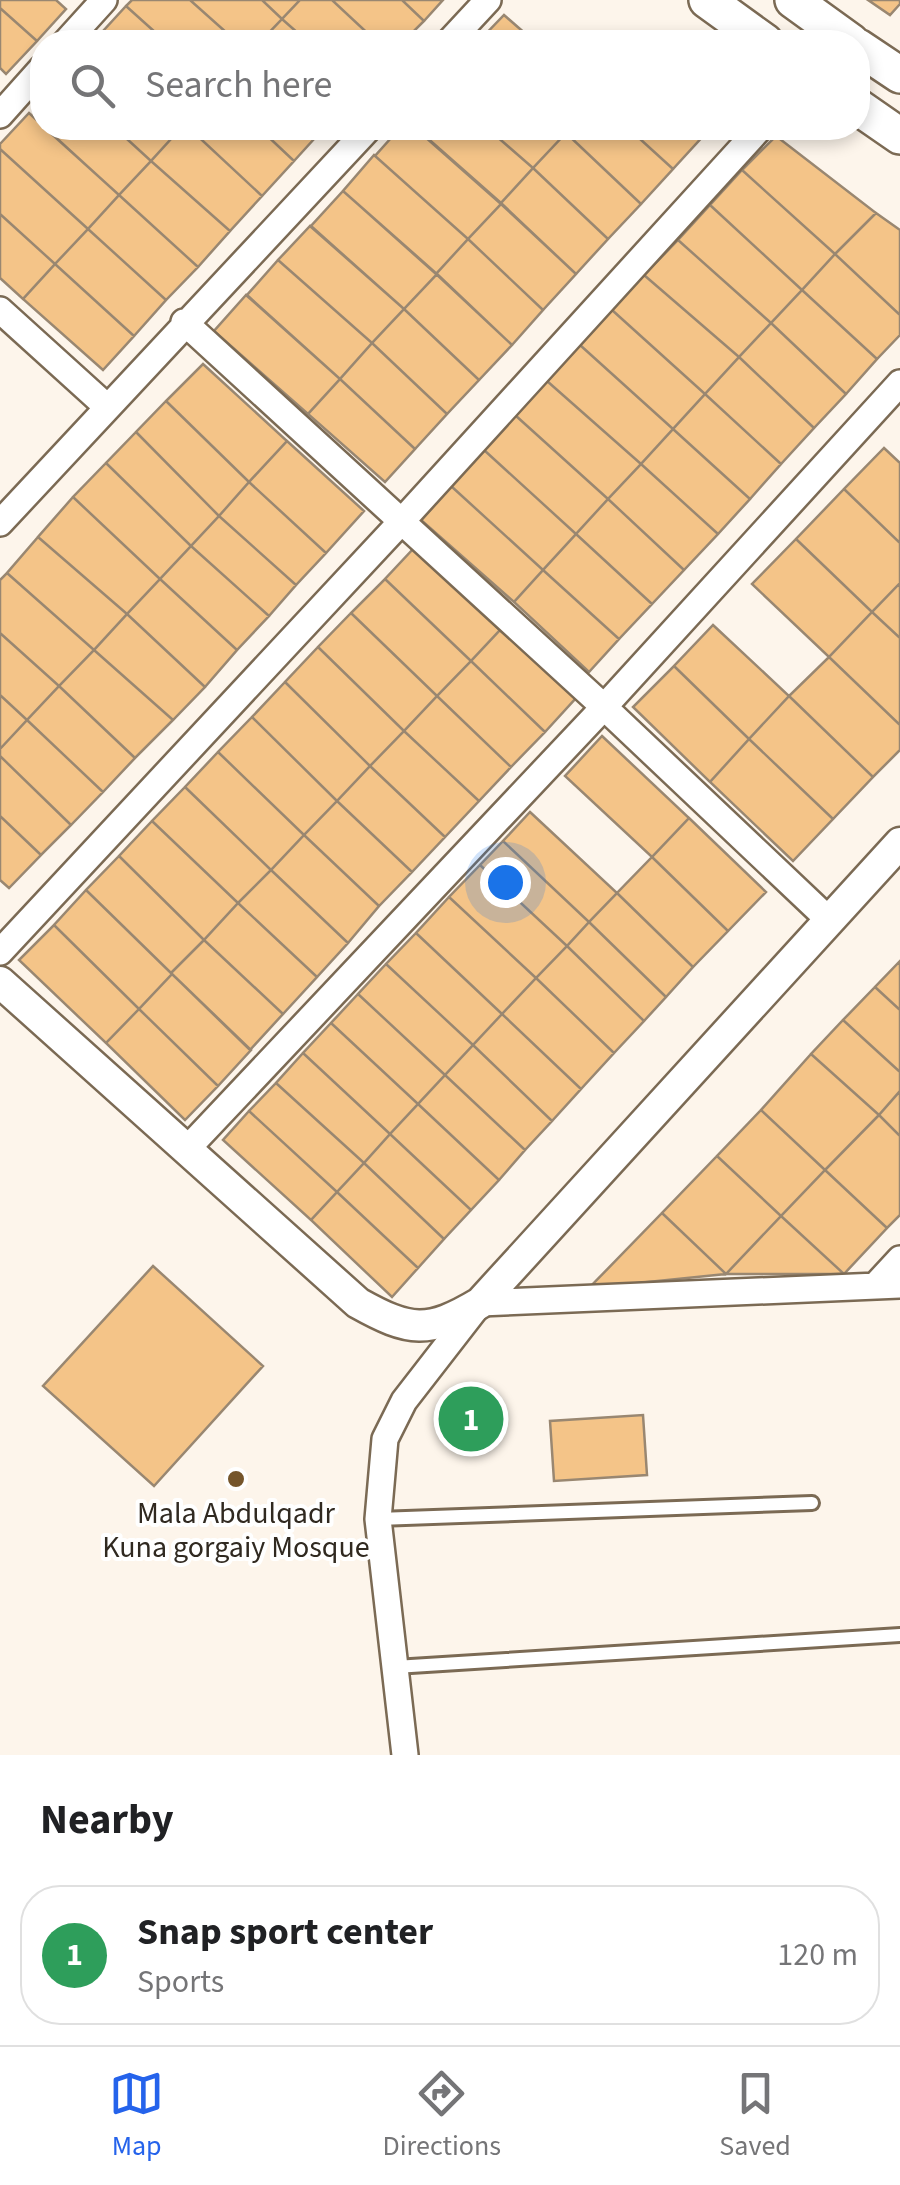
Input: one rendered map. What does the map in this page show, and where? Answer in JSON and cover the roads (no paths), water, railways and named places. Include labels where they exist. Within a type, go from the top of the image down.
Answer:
[{"type":"main road","points":[[707,0],[748,30]]},
{"type":"main road","points":[[793,0],[835,30]]},
{"type":"main road","points":[[870,55],[900,75]]},
{"type":"main road","points":[[870,115],[900,136]]},
{"type":"street","points":[[77,30],[104,0]]},
{"type":"street","points":[[459,30],[488,0]]},
{"type":"street","points":[[0,116],[30,82]]},
{"type":"street","points":[[0,522],[358,140]]},
{"type":"street","points":[[0,952],[401,522],[749,140]]},
{"type":"street","points":[[0,310],[106,406]]},
{"type":"street","points":[[184,322],[604,707],[829,920]]},
{"type":"street","points":[[188,1148],[604,707],[900,383]]},
{"type":"street","points":[[405,1755],[378,1520],[385,1440],[404,1401],[480,1303],[900,843]]},
{"type":"street","points":[[0,982],[358,1303],[406,1326],[450,1320],[480,1303],[888,1286],[900,1260]]},
{"type":"lane","points":[[378,1520],[812,1503]]},
{"type":"lane","points":[[395,1667],[900,1636]]},
{"type":"place","name":"Snap sport center","points":[[471,1419]]},
{"type":"place","name":"Mala Abdulqadr Kuna gorgaiy Mosque","points":[[236,1479]]}]
